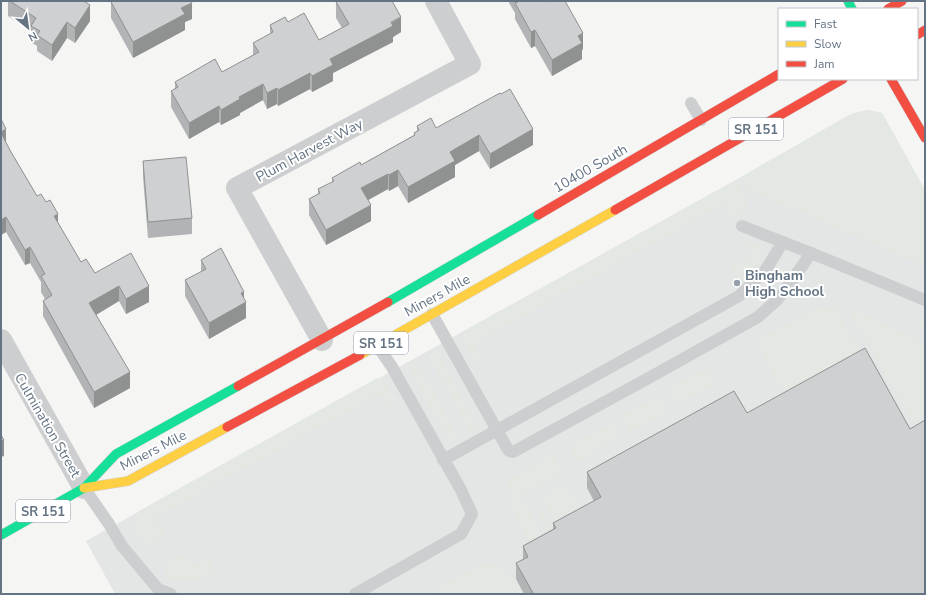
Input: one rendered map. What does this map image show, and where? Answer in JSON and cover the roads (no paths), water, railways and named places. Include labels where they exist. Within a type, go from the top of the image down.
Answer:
[{"type":"main road","points":[[890,8],[902,1]]},
{"type":"main road","name":"10400 South","points":[[415,286],[778,75]]},
{"type":"main road","name":"Miners Mile","points":[[84,488],[128,481],[335,369],[841,80]]},
{"type":"main road","points":[[892,80],[925,138]]},
{"type":"main road","name":"Miners Mile","points":[[1,535],[84,488],[116,454],[322,340],[415,286]]},
{"type":"street","name":"Plum Harvest Way","points":[[322,340],[237,188],[470,64],[436,1]]},
{"type":"street","name":"Culmination Street","points":[[1,340],[84,488]]},
{"type":"lane","points":[[691,103],[701,120]]},
{"type":"lane","points":[[742,226],[925,300]]},
{"type":"lane","points":[[443,460],[739,296],[765,271],[783,242]]},
{"type":"lane","points":[[432,314],[497,431],[509,451],[514,452],[758,317],[777,300],[811,253]]},
{"type":"lane","points":[[355,594],[460,534],[472,514],[461,490],[392,367],[377,345]]},
{"type":"lane","points":[[84,488],[130,556],[158,589],[171,594]]},
{"type":"place","name":"Bingham High School","points":[[737,283]]}]
